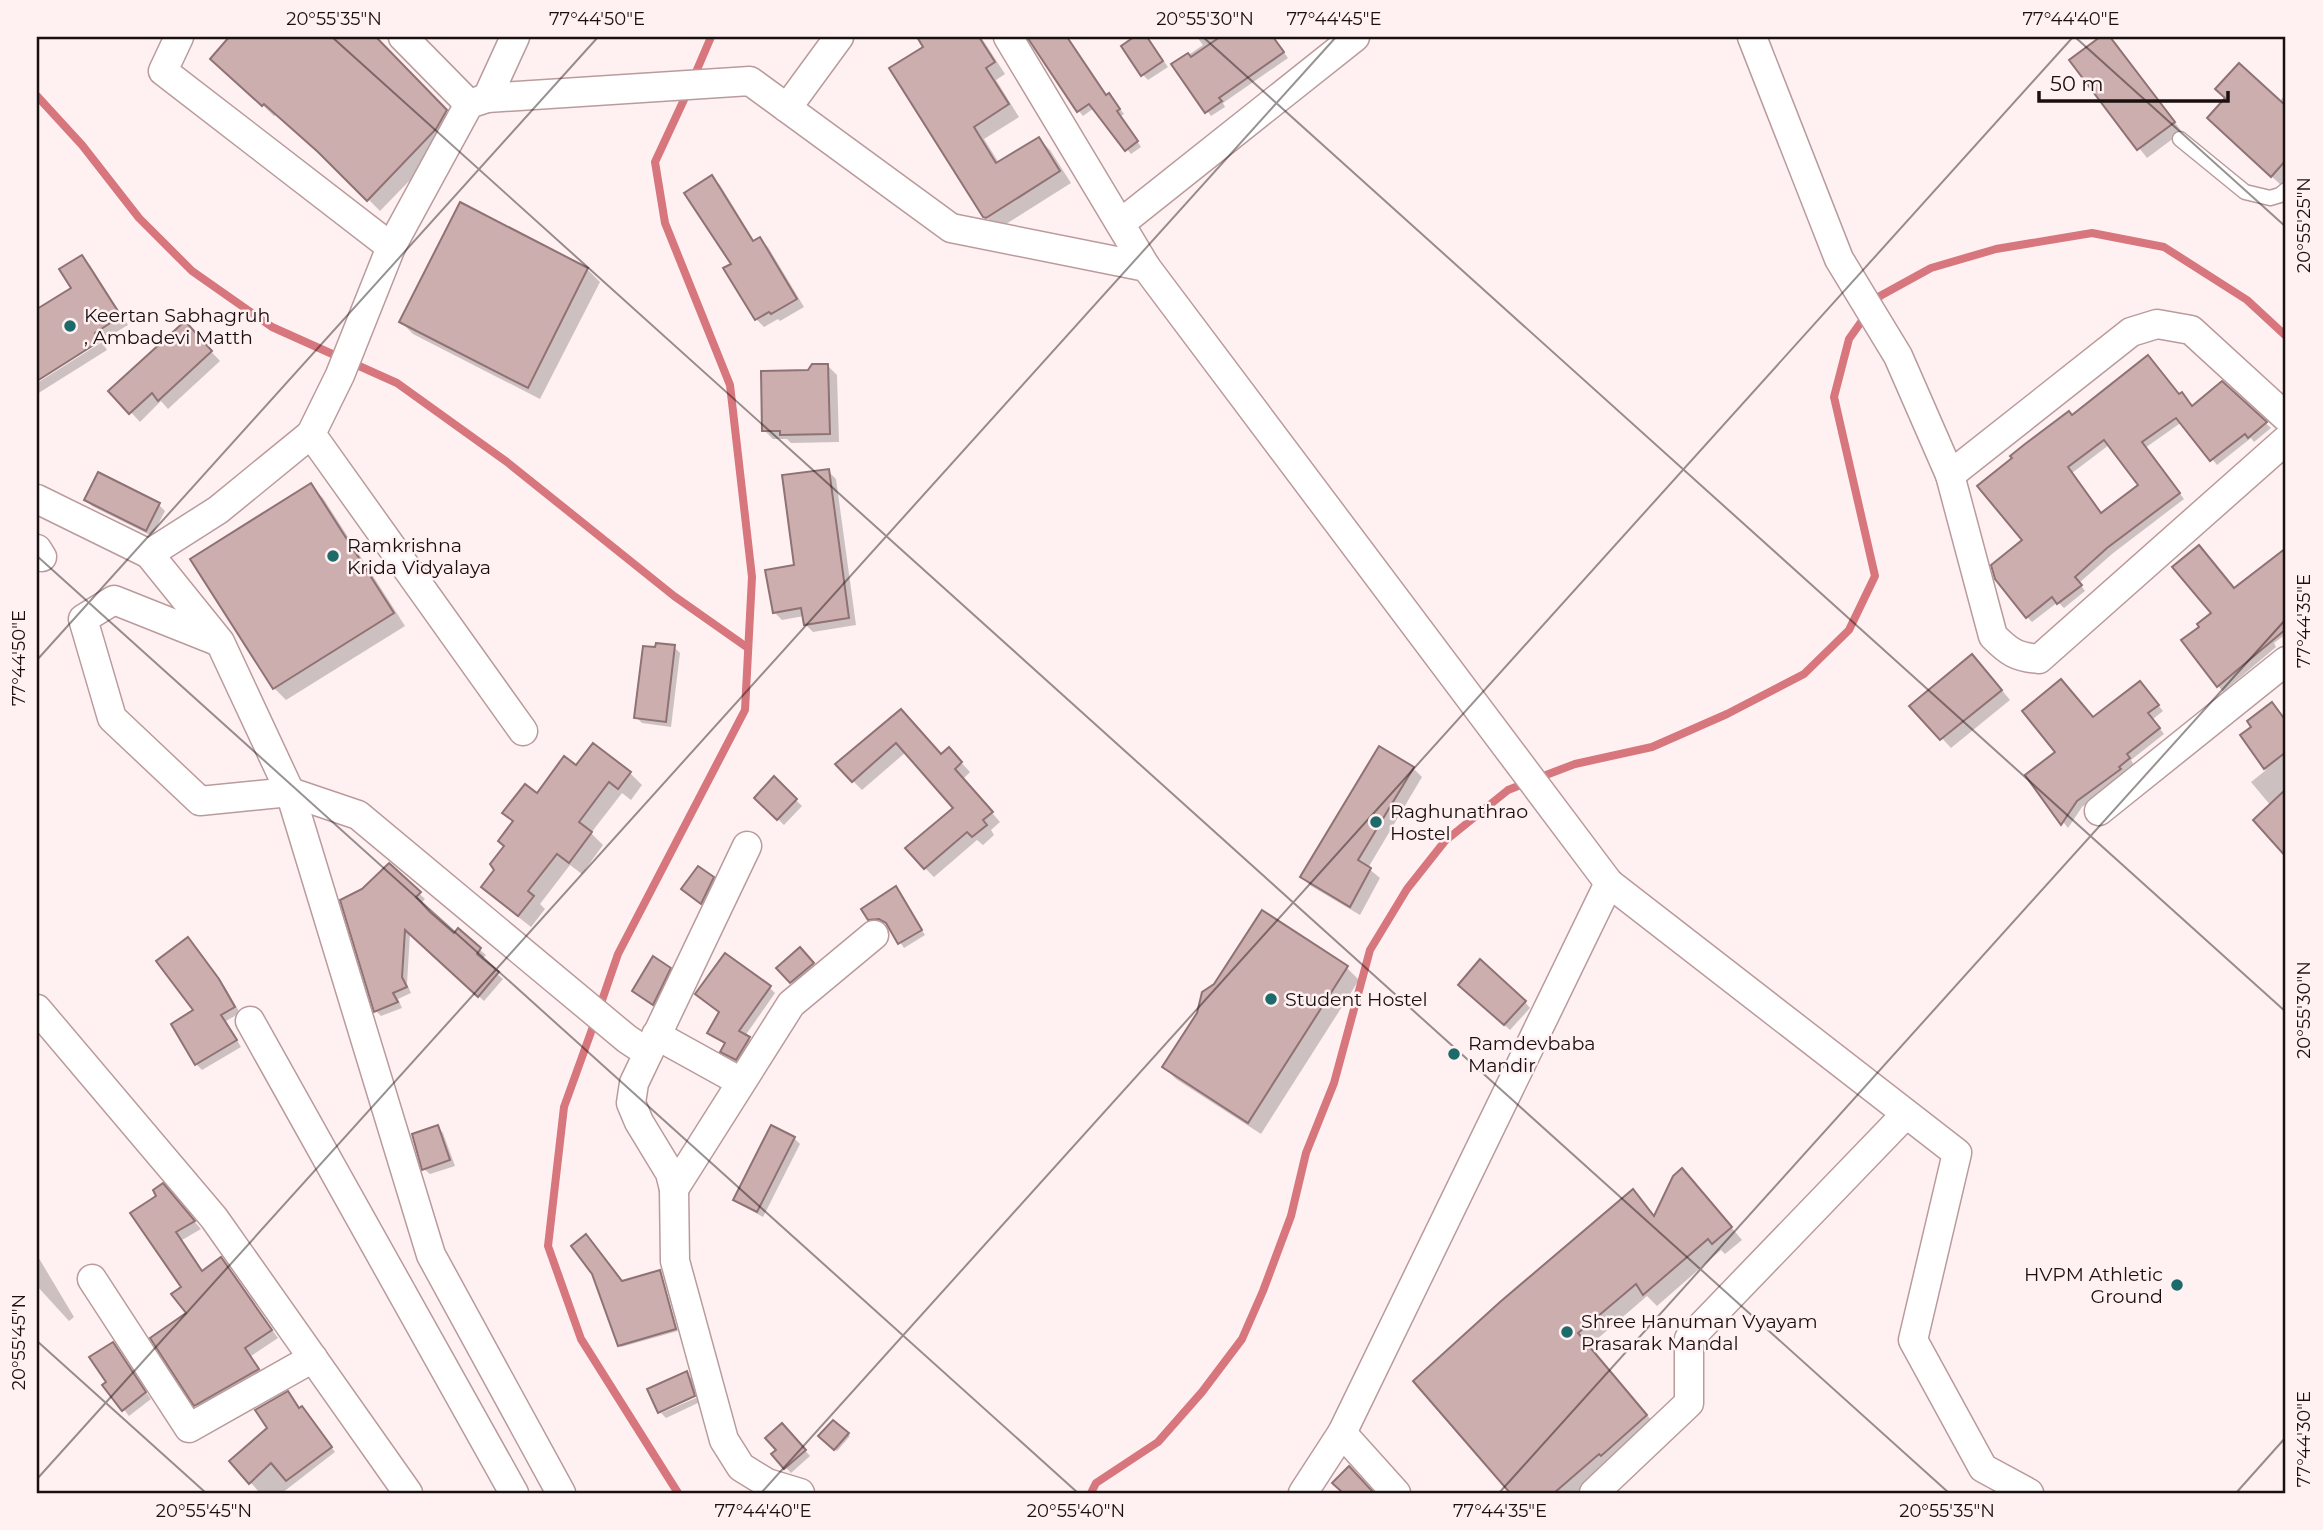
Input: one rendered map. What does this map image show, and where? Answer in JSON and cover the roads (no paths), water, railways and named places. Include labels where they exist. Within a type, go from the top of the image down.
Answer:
[{"type":"street","points":[[179,37],[163,71],[391,247]]},
{"type":"street","points":[[403,37],[478,101],[750,81],[951,228],[1146,267]]},
{"type":"street","points":[[149,554],[218,510],[312,434],[340,374],[391,247],[514,37]]},
{"type":"street","points":[[787,108],[839,37]]},
{"type":"street","points":[[1008,37],[1146,267],[1609,883],[1957,1153],[1913,1340],[1983,1468],[2029,1493]]},
{"type":"street","points":[[1121,223],[1355,37]]},
{"type":"street","points":[[1752,37],[1839,260],[1898,356],[1950,475],[1993,636],[2008,651],[2022,658],[2039,659],[2286,440]]},
{"type":"street","points":[[1950,475],[2131,332],[2157,324],[2192,330],[2286,417]]},
{"type":"street","points":[[312,434],[523,731]]},
{"type":"street","points":[[37,499],[149,554],[220,642],[290,792],[431,1255],[561,1493]]},
{"type":"street","points":[[220,642],[114,600],[83,619],[112,718],[200,802],[290,792],[358,815],[581,1001],[644,1042],[741,1082]]},
{"type":"street","points":[[2099,811],[2286,661]]},
{"type":"street","points":[[747,846],[644,1042],[631,1103],[639,1122],[670,1173],[674,1189],[675,1261],[724,1440],[741,1467],[767,1483],[800,1493]]},
{"type":"street","points":[[1303,1493],[1342,1433],[1609,883]]},
{"type":"street","points":[[674,1189],[791,1004],[874,935]]},
{"type":"street","points":[[37,1009],[214,1217],[408,1493]]},
{"type":"street","points":[[250,1021],[514,1493]]},
{"type":"street","points":[[1594,1493],[1689,1403],[1689,1339],[1906,1114]]},
{"type":"street","points":[[92,1279],[189,1428],[313,1357]]},
{"type":"street","points":[[1342,1433],[1396,1493]]},
{"type":"lane","points":[[2180,139],[2245,192],[2270,198],[2286,190]]},
{"type":"waterway","points":[[693,79],[711,37]]},
{"type":"waterway","points":[[599,1009],[618,954],[745,710],[752,577],[730,385],[665,223],[655,162],[688,91]]},
{"type":"waterway","points":[[37,96],[82,145],[139,218],[192,271],[272,327],[397,383],[507,462],[674,596],[748,648]]},
{"type":"waterway","points":[[1874,305],[1880,296],[1931,268],[1996,249],[2092,233],[2164,247],[2247,300],[2286,336]]},
{"type":"waterway","points":[[1538,778],[1575,764],[1652,747],[1727,714],[1804,674],[1849,630],[1875,576],[1834,397],[1849,339],[1866,315]]},
{"type":"waterway","points":[[1091,1493],[1096,1483],[1158,1442],[1202,1392],[1242,1339],[1291,1216],[1306,1153],[1334,1083],[1370,950],[1407,889],[1445,841],[1508,790],[1526,783]]},
{"type":"waterway","points":[[595,1021],[564,1107],[548,1246],[581,1339],[678,1493]]},
{"type":"place","name":"Keertan Sabhagruh , Ambadevi Matth","points":[[70,326]]},
{"type":"place","name":"Ramkrishna Krida Vidyalaya","points":[[333,556]]},
{"type":"place","name":"Raghunathrao Hostel","points":[[1376,822]]},
{"type":"place","name":"Student Hostel","points":[[1271,999]]},
{"type":"place","name":"Ramdevbaba Mandir","points":[[1454,1054]]},
{"type":"place","name":"HVPM Athletic Ground","points":[[2177,1285]]},
{"type":"place","name":"Shree Hanuman Vyayam Prasarak Mandal","points":[[1567,1332]]}]
